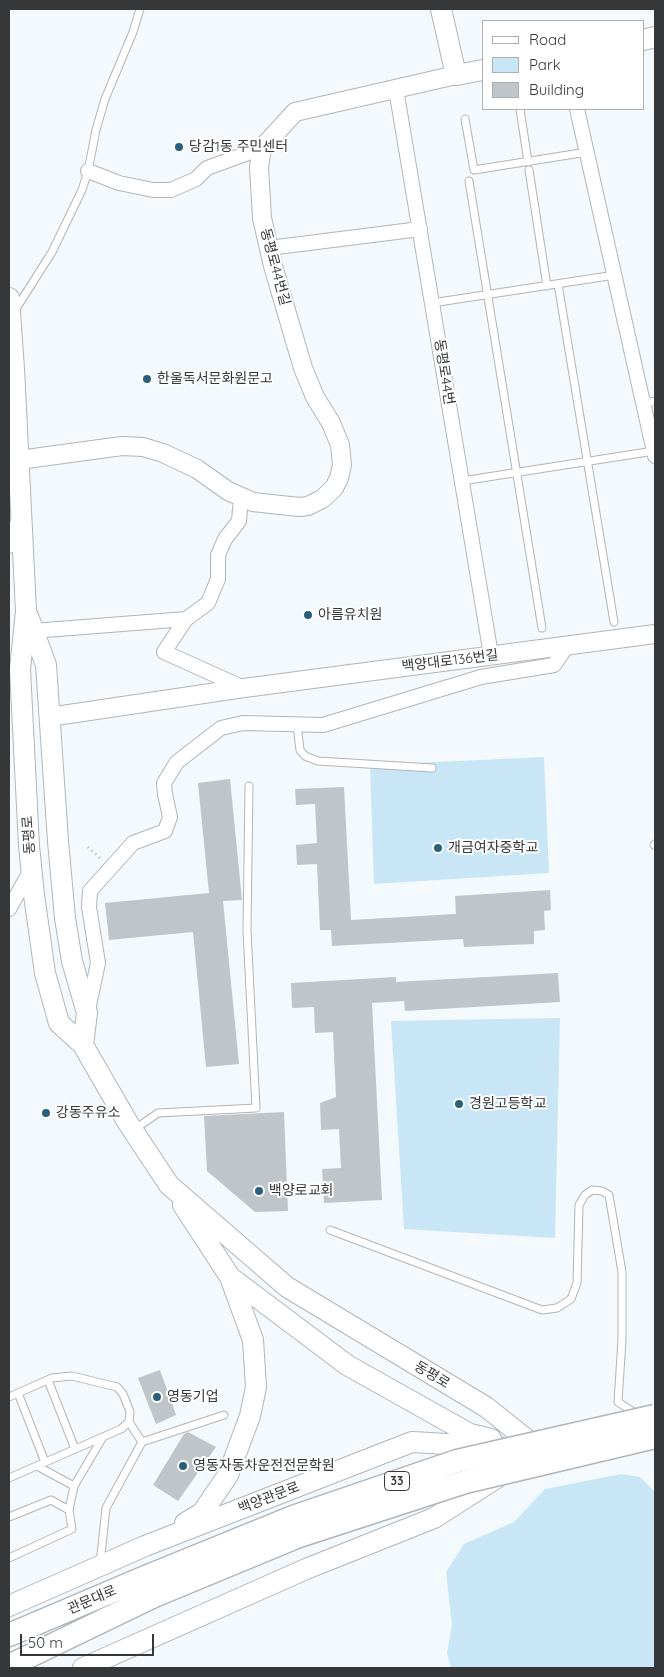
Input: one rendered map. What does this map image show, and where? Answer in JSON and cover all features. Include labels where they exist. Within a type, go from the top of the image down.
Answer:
[{"type":"highway","name":"33","points":[[151,1586],[465,1482],[655,1425]]},
{"type":"highway","name":"관문대로","points":[[9,1636],[151,1586]]},
{"type":"highway","name":"관문대로","points":[[9,1666],[151,1586]]},
{"type":"main road","points":[[441,9],[456,75],[482,70]]},
{"type":"main road","name":"동평로","points":[[9,298],[11,370],[19,460],[26,611],[15,719],[45,973],[59,1023],[83,1045],[133,1131],[170,1185],[287,1287],[486,1407],[540,1450]]},
{"type":"main road","name":"동평로","points":[[26,611],[46,665],[65,918],[72,961],[87,1013],[83,1045]]},
{"type":"main road","points":[[144,1546],[202,1513],[228,1475],[250,1416],[256,1387],[253,1340],[230,1277],[170,1185]]},
{"type":"main road","points":[[230,1277],[347,1365],[470,1434],[540,1450]]},
{"type":"main road","name":"백양관문로","points":[[9,1606],[144,1546],[412,1442],[540,1450],[655,1425]]},
{"type":"main road","name":"백양관문로","points":[[83,1668],[306,1569],[434,1518],[540,1450]]},
{"type":"street","points":[[88,171],[119,183],[153,190],[171,190],[196,179],[207,168],[262,148],[296,112],[456,75]]},
{"type":"street","name":"동평로44번","points":[[396,89],[491,656]]},
{"type":"street","points":[[577,110],[615,275],[649,403],[655,453]]},
{"type":"street","name":"동평로44번길","points":[[19,460],[122,446],[143,447],[163,453],[197,469],[228,491],[253,502],[299,507],[308,506],[322,499],[334,488],[342,465],[340,446],[315,397],[303,368],[269,248],[262,218],[260,167],[262,148]]},
{"type":"street","points":[[269,248],[420,229]]},
{"type":"street","points":[[241,497],[239,522],[225,539],[218,555],[218,579],[208,603],[186,619],[164,652],[244,688]]},
{"type":"street","points":[[9,544],[21,521]]},
{"type":"street","points":[[33,631],[186,619]]},
{"type":"street","name":"백양대로136번길","points":[[49,717],[244,688],[655,634]]},
{"type":"street","points":[[87,1013],[98,963],[89,907],[90,891],[133,843],[165,831],[170,817],[164,794],[164,783],[177,762],[221,728],[243,723],[323,725],[481,677],[554,665],[568,645]]},
{"type":"street","points":[[9,909],[32,870]]},
{"type":"lane","points":[[10,318],[52,252],[82,190],[105,99],[133,32],[140,9]]},
{"type":"lane","points":[[520,110],[528,162]]},
{"type":"lane","points":[[465,119],[474,170],[587,152]]},
{"type":"lane","points":[[529,170],[547,286]]},
{"type":"lane","points":[[469,181],[542,628]]},
{"type":"lane","points":[[432,303],[488,296],[615,275]]},
{"type":"lane","points":[[558,284],[614,622]]},
{"type":"lane","points":[[462,481],[587,461],[655,453]]},
{"type":"lane","points":[[297,724],[300,750],[305,756],[318,761],[432,768]]},
{"type":"lane","points":[[133,1131],[158,1113],[256,1108],[246,931],[249,786]]},
{"type":"lane","points":[[330,1230],[542,1310],[557,1308],[571,1299],[577,1283],[579,1205],[585,1195],[592,1190],[602,1191],[609,1195],[622,1272],[622,1340],[618,1402],[655,1425]]},
{"type":"lane","points":[[9,1397],[48,1380],[72,1376],[117,1387],[123,1394],[130,1412],[129,1422],[142,1442]]},
{"type":"lane","points":[[48,1380],[75,1449]]},
{"type":"lane","points":[[18,1393],[45,1462]]},
{"type":"lane","points":[[99,1566],[106,1508],[142,1442],[224,1415]]},
{"type":"lane","points":[[9,1478],[122,1429],[129,1422]]},
{"type":"lane","points":[[9,1558],[72,1529],[70,1510],[74,1486],[104,1437]]},
{"type":"lane","points":[[37,1466],[74,1486]]},
{"type":"lane","points":[[9,1515],[51,1500],[70,1510]]},
{"type":"green space","points":[[544,757],[549,873],[374,884],[370,765]]},
{"type":"green space","points":[[560,1018],[555,1238],[404,1229],[391,1021]]},
{"type":"green space","points":[[621,1474],[640,1477],[654,1491],[655,1668],[451,1668],[447,1653],[452,1625],[446,1572],[464,1544],[514,1522],[545,1489]]},
{"type":"building","points":[[230,779],[242,900],[223,901],[239,1064],[206,1067],[193,932],[109,940],[105,903],[209,893],[198,783]]},
{"type":"building","points":[[344,787],[351,920],[456,914],[455,896],[550,890],[551,910],[544,911],[545,930],[534,931],[534,944],[464,947],[463,939],[332,946],[331,930],[320,930],[317,864],[297,865],[296,845],[317,843],[315,804],[296,805],[295,789]]},
{"type":"building","points":[[558,973],[560,1002],[405,1011],[404,1001],[372,1003],[382,1200],[324,1203],[322,1169],[341,1168],[339,1129],[321,1130],[320,1103],[336,1097],[333,1032],[315,1033],[314,1007],[292,1008],[291,983],[396,977],[396,982]]},
{"type":"building","name":"백양로교회","points":[[284,1112],[288,1211],[255,1212],[207,1171],[204,1116]]},
{"type":"building","name":"영동기업","points":[[160,1370],[176,1415],[156,1424],[138,1378]]},
{"type":"building","name":"영동자동차운전전문학원","points":[[188,1432],[216,1447],[178,1501],[153,1485],[184,1434]]},
{"type":"place","name":"당감1동 주민센터","points":[[179,147]]},
{"type":"place","name":"한울독서문화원문고","points":[[147,379]]},
{"type":"place","name":"아름유치원","points":[[308,615]]},
{"type":"place","name":"개금여자중학교","points":[[438,848]]},
{"type":"place","name":"경원고등학교","points":[[459,1104]]},
{"type":"place","name":"강동주유소","points":[[46,1113]]},
{"type":"place","name":"백양로교회","points":[[259,1191]]},
{"type":"place","name":"영동기업","points":[[157,1397]]},
{"type":"place","name":"영동자동차운전전문학원","points":[[183,1466]]}]
